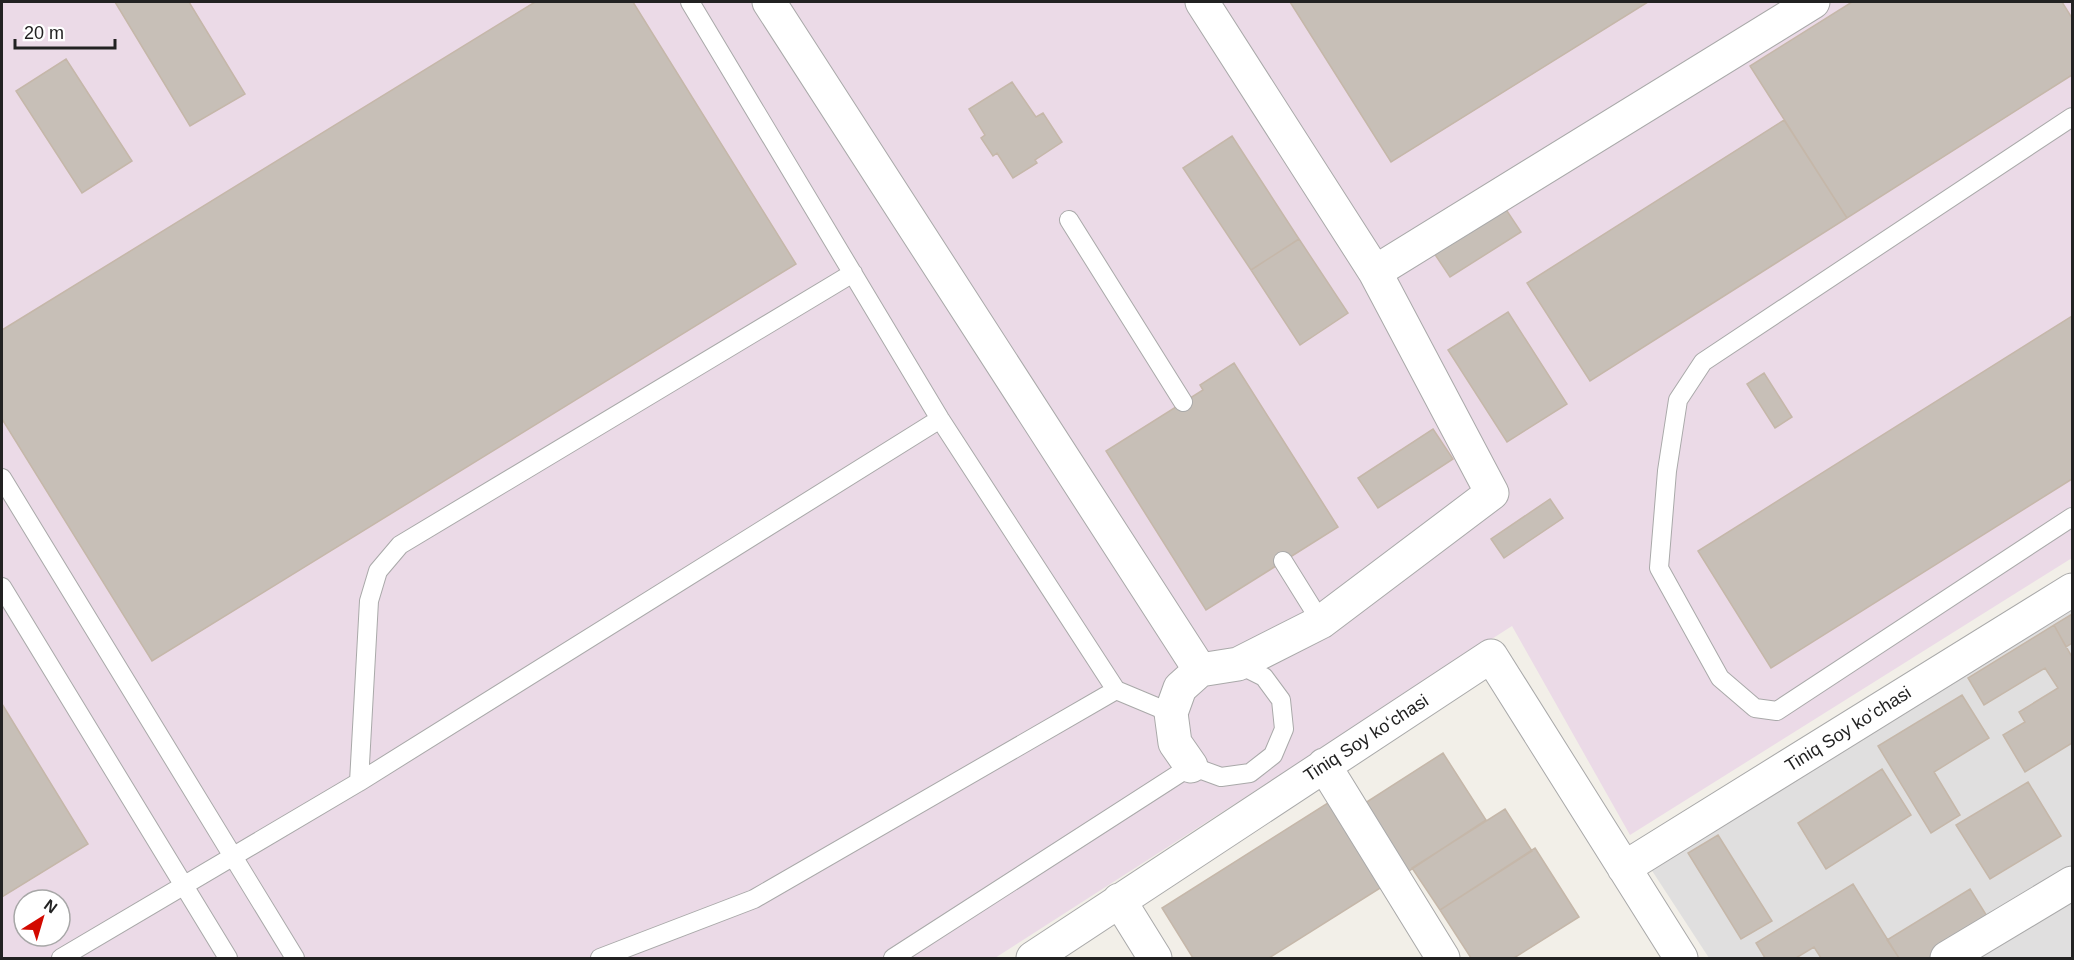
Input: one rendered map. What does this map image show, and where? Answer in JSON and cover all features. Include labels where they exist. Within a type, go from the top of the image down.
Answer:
[{"type":"street","points":[[769,2],[1200,670]]},
{"type":"street","points":[[1191,766],[1175,743],[1171,713],[1180,688],[1200,670],[1238,664],[1321,622],[1492,493],[1375,272],[1202,2]]},
{"type":"street","points":[[1375,272],[1813,2]]},
{"type":"street","name":"Tiniq Soy koʻchasi","points":[[1624,868],[2073,590]]},
{"type":"street","name":"Tiniq Soy koʻchasi","points":[[1033,958],[1491,656],[1681,958]]},
{"type":"street","points":[[1324,765],[1443,958]]},
{"type":"street","points":[[1947,958],[2073,883]]},
{"type":"street","points":[[1119,900],[1155,958]]},
{"type":"lane","points":[[690,2],[940,419],[1116,690],[1171,713]]},
{"type":"lane","points":[[2073,117],[1703,362],[1678,400],[1667,471],[1659,568],[1720,678],[1755,708],[1777,711],[2073,517]]},
{"type":"lane","points":[[1069,220],[1183,402]]},
{"type":"lane","points":[[359,782],[369,601],[378,571],[400,545],[853,273]]},
{"type":"lane","points":[[61,958],[359,782],[940,419]]},
{"type":"lane","points":[[2,478],[295,958]]},
{"type":"lane","points":[[1283,561],[1321,622]]},
{"type":"lane","points":[[2,587],[228,958]]},
{"type":"lane","points":[[893,958],[1191,766],[1221,777],[1250,773],[1273,755],[1284,729],[1281,700],[1264,677],[1238,664]]},
{"type":"lane","points":[[600,958],[754,899],[1116,690]]},
{"type":"shaded area","points":[[2,2],[2072,2],[2072,558],[1630,835],[1512,626],[995,958],[2,958]]},
{"type":"shaded area","points":[[2072,606],[2072,958],[1709,958],[1647,863]]},
{"type":"building","points":[[115,2],[189,2],[245,94],[190,126]]},
{"type":"building","points":[[535,2],[633,2],[796,264],[152,661],[2,419],[2,330]]},
{"type":"building","points":[[1290,2],[1648,2],[1391,162]]},
{"type":"building","points":[[1852,2],[2062,2],[2072,18],[2072,75],[1847,218],[1750,66]]},
{"type":"building","points":[[66,59],[132,161],[82,193],[16,91]]},
{"type":"building","points":[[1012,82],[1036,117],[1043,113],[1062,142],[1035,160],[1037,163],[1013,178],[997,153],[993,156],[981,138],[985,135],[969,109]]},
{"type":"building","points":[[1784,120],[1847,218],[1590,381],[1527,283]]},
{"type":"building","points":[[1232,136],[1299,239],[1251,270],[1183,168]]},
{"type":"building","points":[[1505,208],[1521,232],[1450,277],[1434,253]]},
{"type":"building","points":[[1299,239],[1348,313],[1300,345],[1251,270]]},
{"type":"building","points":[[1508,312],[1567,404],[1507,442],[1448,350]]},
{"type":"building","points":[[2072,316],[2072,479],[1771,668],[1698,551]]},
{"type":"building","points":[[1234,363],[1338,527],[1206,610],[1106,451],[1203,390],[1200,385]]},
{"type":"building","points":[[1764,373],[1792,417],[1775,428],[1747,384]]},
{"type":"building","points":[[1433,429],[1453,459],[1378,508],[1358,478]]},
{"type":"building","points":[[1550,499],[1563,518],[1504,558],[1491,539]]},
{"type":"building","points":[[2072,614],[2072,643],[2066,647],[2054,625]]},
{"type":"building","points":[[2054,625],[2072,657],[2072,743],[2025,772],[2003,735],[2025,722],[2019,712],[2058,688],[2045,668],[1984,705],[1968,678]]},
{"type":"building","points":[[1962,695],[1989,738],[1934,772],[1960,815],[1931,833],[1878,746]]},
{"type":"building","points":[[2,704],[88,844],[17,888],[12,888],[12,891],[2,897]]},
{"type":"building","points":[[1443,753],[1486,820],[1406,873],[1362,805]]},
{"type":"building","points":[[1882,769],[1911,815],[1826,869],[1798,823]]},
{"type":"building","points":[[2028,782],[2061,836],[1990,879],[1956,825]]},
{"type":"building","points":[[1331,801],[1385,885],[1269,958],[1193,958],[1162,908]]},
{"type":"building","points":[[1505,809],[1532,851],[1440,910],[1412,868]]},
{"type":"building","points":[[1718,835],[1772,921],[1741,939],[1688,853]]},
{"type":"building","points":[[1535,848],[1579,917],[1514,958],[1471,958],[1440,910]]},
{"type":"building","points":[[1853,884],[1899,958],[1821,958],[1814,947],[1796,958],[1765,958],[1756,943]]},
{"type":"building","points":[[1970,889],[1995,929],[1946,958],[1899,958],[1887,940]]}]
